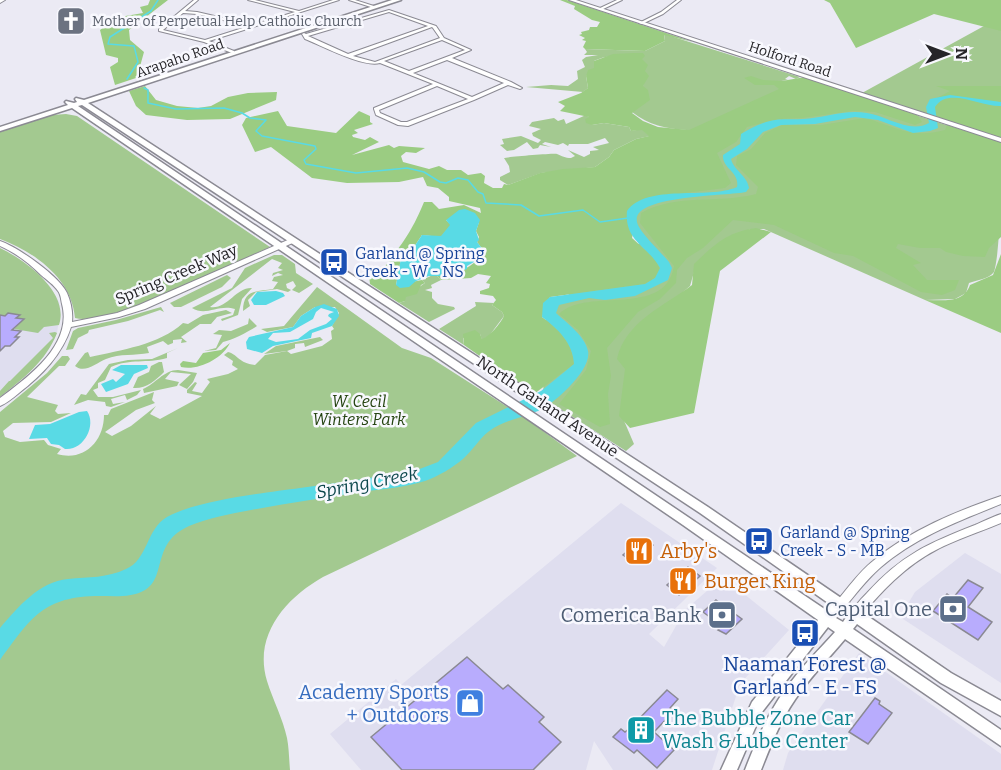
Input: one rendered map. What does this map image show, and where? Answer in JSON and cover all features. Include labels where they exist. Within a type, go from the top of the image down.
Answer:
[{"type":"main road","name":"Arapaho Road","points":[[229,51],[302,33],[384,0]]},
{"type":"main road","name":"Arapaho Road","points":[[75,102],[371,6],[398,0]]},
{"type":"main road","name":"North Garland Avenue","points":[[75,102],[83,113],[570,442],[1001,739]]},
{"type":"main road","name":"North Garland Avenue","points":[[75,102],[704,510],[946,678],[1001,709]]},
{"type":"main road","points":[[0,127],[49,113],[75,102]]},
{"type":"main road","points":[[0,127],[75,102]]},
{"type":"main road","points":[[49,113],[83,113]]},
{"type":"main road","points":[[729,770],[757,707],[826,619],[840,605]]},
{"type":"main road","points":[[753,770],[784,701],[805,674],[846,631],[855,615]]},
{"type":"street","points":[[196,0],[160,30],[205,41],[229,51]]},
{"type":"street","points":[[250,0],[298,12]]},
{"type":"street","points":[[205,41],[337,0]]},
{"type":"street","points":[[351,0],[371,6]]},
{"type":"street","name":"Holford Road","points":[[571,0],[1001,140]]},
{"type":"street","points":[[600,9],[620,0]]},
{"type":"street","points":[[641,23],[662,13],[679,0]]},
{"type":"street","points":[[302,33],[351,24],[384,11],[429,26],[439,31],[442,39]]},
{"type":"street","points":[[182,12],[197,13],[250,26]]},
{"type":"street","points":[[348,57],[429,26]]},
{"type":"street","points":[[302,33],[348,57],[369,64],[382,62],[442,39],[469,50],[409,73]]},
{"type":"street","points":[[447,58],[520,88]]},
{"type":"street","points":[[382,62],[472,99]]},
{"type":"street","points":[[437,84],[379,107],[376,112],[400,124],[408,124],[508,83]]},
{"type":"street","name":"Spring Creek Way","points":[[67,325],[119,315],[142,307],[292,241]]},
{"type":"street","points":[[0,243],[26,257],[62,291],[68,310],[67,325],[60,343],[47,363],[26,384],[0,403]]},
{"type":"street","points":[[840,605],[876,565],[896,549],[928,529],[1001,500]]},
{"type":"street","points":[[970,513],[983,527]]},
{"type":"street","points":[[855,615],[893,571],[912,558],[943,541],[1001,518]]},
{"type":"shaded area","points":[[0,248],[24,263],[51,289],[59,302],[60,313],[57,333],[47,352],[31,371],[0,397]]},
{"type":"shaded area","points":[[621,503],[717,568],[649,634],[664,647],[685,610],[723,577],[789,630],[740,684],[712,770],[613,770],[594,741],[586,770],[361,770],[330,734],[396,679],[401,685]]},
{"type":"shaded area","points":[[965,553],[1001,574],[1001,683],[900,617],[915,592]]},
{"type":"shaded area","points":[[859,653],[1001,754],[1001,770],[783,770],[788,753]]},
{"type":"green space","points":[[150,0],[168,0],[129,30],[130,40],[144,52],[139,77],[115,85],[110,67],[118,62],[118,58],[106,55],[100,30],[104,27],[121,26],[121,23],[111,22],[114,18],[143,13],[140,7],[148,5]]},
{"type":"green space","points":[[560,0],[567,0],[693,42],[664,35],[665,41],[645,51],[585,49],[583,47],[586,41],[582,40],[585,38],[579,35],[589,30],[590,27],[597,27],[600,22],[592,20],[574,9],[575,6]]},
{"type":"green space","points":[[824,0],[1001,0],[1001,31],[934,14],[856,48],[830,3]]},
{"type":"green space","points":[[1001,0],[1001,104],[933,116],[862,93],[984,26]]},
{"type":"green space","points":[[664,34],[800,77],[796,79],[789,76],[785,79],[788,80],[755,85],[773,85],[803,78],[1001,143],[998,246],[992,274],[969,283],[966,293],[955,299],[925,300],[764,229],[750,229],[696,265],[690,286],[668,305],[627,369],[622,416],[634,444],[626,451],[543,398],[546,311],[641,242],[608,166],[687,130],[658,126],[632,112],[643,86],[645,67],[620,57],[609,56],[594,61],[594,69],[586,76],[588,88],[583,92],[526,87],[568,86],[578,79],[577,71],[585,67],[582,60],[598,55],[584,55],[587,52],[585,49],[645,51],[665,41]]},
{"type":"green space","points":[[643,53],[645,56],[642,59],[648,65],[645,71],[649,76],[643,86],[648,90],[650,100],[632,113],[643,121],[658,127],[689,130],[779,89],[774,85],[755,85],[744,78],[751,76],[763,80],[782,81],[805,77],[917,115],[922,122],[915,125],[875,112],[853,111],[779,119],[747,127],[736,142],[717,153],[731,183],[725,188],[639,201],[632,238],[655,259],[660,269],[655,278],[645,284],[550,297],[542,317],[564,337],[571,349],[574,364],[534,394],[464,345],[463,334],[475,330],[482,339],[500,323],[504,316],[492,305],[496,300],[493,296],[480,294],[480,291],[489,288],[490,284],[486,283],[491,276],[478,274],[471,278],[441,280],[435,274],[449,274],[463,270],[480,257],[484,251],[477,242],[479,237],[476,231],[479,222],[446,220],[451,225],[441,237],[422,235],[414,247],[402,253],[396,285],[422,280],[425,283],[421,285],[417,294],[406,297],[405,301],[399,303],[370,284],[369,276],[381,272],[410,231],[424,202],[432,202],[439,209],[464,205],[481,213],[480,208],[449,201],[449,197],[438,188],[427,186],[423,177],[399,182],[347,183],[312,178],[271,147],[255,152],[242,125],[246,118],[278,111],[287,126],[336,133],[359,111],[370,116],[370,122],[373,124],[354,130],[358,133],[352,135],[353,137],[365,140],[370,137],[379,142],[352,155],[389,145],[394,148],[399,146],[425,148],[416,153],[406,152],[401,156],[403,162],[429,169],[439,166],[447,170],[461,170],[468,175],[481,173],[485,176],[484,183],[493,188],[502,188],[504,184],[508,185],[540,173],[595,167],[609,157],[614,150],[636,139],[649,136],[642,130],[631,131],[629,127],[586,123],[585,119],[589,117],[560,111],[565,106],[558,102],[588,88],[586,76],[588,70],[594,68],[594,61],[613,54]]},
{"type":"green space","points":[[145,86],[156,100],[177,106],[198,108],[211,106],[228,97],[248,93],[277,92],[276,100],[230,119],[187,120],[146,115],[136,106],[129,91]]},
{"type":"green space","points":[[936,86],[1001,86],[1001,138],[933,116],[937,98],[950,91]]},
{"type":"green space","points":[[52,115],[77,116],[270,247],[142,304],[92,318],[75,318],[67,291],[50,269],[26,251],[0,239],[0,132]]},
{"type":"green space","points":[[586,115],[590,118],[592,125],[604,123],[629,127],[631,131],[642,129],[650,136],[636,139],[614,150],[609,157],[595,167],[541,173],[508,185],[500,180],[500,177],[510,172],[504,158],[554,154],[569,158],[575,156],[568,150],[584,157],[590,154],[590,151],[599,150],[593,147],[609,143],[605,138],[588,144],[569,144],[568,146],[563,143],[558,145],[545,142],[542,144],[551,147],[540,145],[533,149],[527,142],[514,150],[507,151],[500,145],[504,144],[502,139],[521,136],[538,143],[541,140],[532,133],[541,129],[529,126],[532,122],[554,118],[558,121],[564,119],[566,124]]},
{"type":"green space","points":[[865,118],[913,133],[945,130],[947,125],[1001,142],[1001,237],[989,248],[985,257],[963,256],[946,252],[940,248],[920,248],[898,244],[896,248],[921,263],[913,265],[927,280],[959,280],[955,290],[942,295],[921,292],[853,256],[834,253],[774,225],[733,220],[703,248],[687,258],[677,270],[676,283],[660,299],[638,312],[607,348],[611,376],[608,394],[610,424],[600,427],[559,404],[586,370],[591,351],[578,330],[559,314],[572,306],[588,302],[641,297],[656,292],[668,282],[674,266],[640,223],[641,213],[669,203],[756,194],[758,187],[736,165],[737,156],[751,149],[765,133],[782,125],[821,125]]},
{"type":"green space","points":[[756,228],[771,232],[720,271],[694,413],[630,428],[619,416],[625,369],[617,359],[621,346],[628,335],[647,316],[692,285],[694,264],[715,245],[737,232]]},
{"type":"green space","points":[[0,248],[33,269],[52,289],[61,313],[59,325],[44,327],[38,333],[14,329],[23,320],[16,318],[19,316],[8,313],[5,316],[0,315]]},
{"type":"green space","points":[[1001,254],[1001,333],[925,300],[952,300],[963,295],[970,285],[993,275]]},
{"type":"green space","points":[[274,255],[282,255],[295,264],[296,273],[313,284],[299,293],[292,290],[296,286],[293,281],[286,284],[291,290],[288,292],[277,289],[256,292],[248,300],[250,306],[243,311],[249,295],[257,291],[273,289],[278,282],[272,281],[274,277],[283,275],[278,273],[272,276],[273,273],[283,270],[278,268],[282,263],[272,259],[210,307],[221,305],[241,291],[252,288],[242,299],[238,315],[222,321],[221,319],[233,315],[235,309],[202,311],[192,308],[232,288],[245,268]]},
{"type":"green space","points":[[435,274],[441,280],[431,285],[432,288],[425,290],[432,292],[432,298],[438,304],[455,309],[429,322],[399,303],[405,301],[405,297],[425,283],[422,280]]},
{"type":"green space","points":[[227,275],[231,278],[222,287],[181,307],[174,307],[170,303]]},
{"type":"green space","name":"W. Cecil Winters Park","points":[[317,287],[402,348],[431,358],[528,420],[577,456],[323,577],[285,607],[269,633],[264,664],[267,681],[287,738],[290,770],[0,770],[0,412],[47,373],[62,356],[68,356],[70,359],[65,366],[59,366],[27,397],[58,405],[55,411],[58,414],[71,413],[51,422],[13,423],[3,431],[5,437],[20,442],[44,440],[48,445],[61,449],[57,454],[76,455],[84,452],[96,441],[104,415],[108,415],[111,409],[154,392],[152,400],[155,403],[136,410],[105,432],[112,436],[131,426],[156,406],[150,414],[160,419],[202,396],[187,393],[187,390],[195,382],[197,383],[192,391],[202,393],[210,382],[207,379],[238,369],[232,365],[233,361],[224,355],[228,352],[245,363],[255,365],[265,355],[287,351],[291,354],[322,346],[332,339],[331,331],[334,329],[332,326],[339,313],[335,307],[315,307],[301,316],[293,327],[267,332],[261,329],[284,326]]},
{"type":"green space","points":[[475,302],[494,303],[492,305],[504,316],[489,336],[482,340],[480,334],[463,338],[464,345],[439,329],[476,306]]},
{"type":"green space","points":[[161,307],[164,312],[160,310],[128,321],[89,330],[88,333],[78,338],[73,349],[66,350],[73,331],[78,328]]},
{"type":"green space","points":[[226,310],[232,313],[217,317],[211,324],[200,324],[181,337],[187,342],[181,343],[182,339],[173,340],[173,343],[168,345],[163,341],[147,347],[149,353],[111,357],[83,369],[75,366],[85,353],[88,352],[90,357],[139,346],[163,337],[183,323],[188,324],[203,315]]},
{"type":"green space","points":[[249,318],[257,326],[240,336],[223,342],[216,350],[204,351],[216,348],[222,335],[213,334],[219,330],[231,331],[248,324]]},
{"type":"green space","points":[[49,333],[57,333],[40,361],[0,397],[0,391],[53,338]]},
{"type":"green space","points":[[320,337],[323,340],[305,347],[304,343],[295,344],[295,348],[264,354],[276,346]]},
{"type":"green space","points":[[230,343],[221,354],[209,362],[195,367],[181,367],[180,364],[183,361],[196,363],[203,353],[221,350]]},
{"type":"green space","points":[[178,348],[167,353],[167,358],[118,364],[111,367],[105,380],[98,383],[98,388],[93,390],[98,397],[113,397],[141,390],[127,400],[125,395],[111,399],[113,404],[125,402],[111,407],[106,406],[105,402],[88,400],[74,405],[81,394],[86,395],[109,364],[152,359]]},
{"type":"green space","points":[[162,362],[164,372],[146,386],[133,388],[138,377],[149,372],[151,366]]},
{"type":"green space","points":[[173,371],[197,373],[187,389],[179,385],[191,374],[171,372],[165,379],[179,382],[177,386],[144,393],[143,389],[164,375]]},
{"type":"water","name":"Spring Creek","points":[[950,95],[1001,102],[1001,106],[948,98],[935,107],[938,128],[913,133],[878,120],[855,117],[815,124],[781,125],[763,132],[747,149],[731,159],[748,184],[749,188],[746,192],[682,198],[649,206],[639,213],[637,222],[639,226],[672,268],[668,280],[635,296],[605,300],[589,298],[559,305],[556,313],[579,335],[588,351],[588,359],[578,376],[562,394],[545,407],[488,432],[464,458],[445,471],[411,485],[251,510],[211,518],[189,526],[169,541],[156,577],[145,590],[129,595],[81,597],[51,605],[30,621],[0,660],[0,628],[30,596],[58,581],[105,576],[133,565],[139,559],[155,529],[167,517],[196,506],[232,498],[417,470],[438,462],[476,423],[541,391],[574,364],[571,349],[564,337],[542,317],[543,303],[550,297],[645,284],[655,278],[660,268],[633,236],[627,221],[627,211],[636,202],[649,197],[725,191],[737,187],[736,178],[725,164],[723,155],[740,144],[741,134],[744,132],[771,121],[851,112],[875,115],[914,127],[922,126],[929,123],[926,107],[930,99]]},
{"type":"water","points":[[465,209],[475,213],[480,220],[476,231],[479,240],[477,242],[484,251],[479,259],[467,266],[467,269],[445,276],[429,276],[416,281],[409,287],[400,288],[396,285],[402,253],[414,247],[422,235],[441,236],[450,225],[446,220],[459,210]]},
{"type":"water","points":[[276,291],[285,296],[266,305],[254,305],[251,300],[257,292]]},
{"type":"water","points":[[324,304],[337,309],[339,316],[332,326],[312,333],[311,338],[273,346],[262,353],[247,349],[246,342],[249,337],[293,327],[301,316]],"holes":[[[321,308],[334,312],[329,314],[328,316],[332,319],[326,324],[310,330],[298,339],[276,342],[268,339],[273,333],[290,332],[313,319]]]},
{"type":"water","points":[[121,365],[147,365],[148,368],[134,374],[128,384],[106,392],[101,384],[113,379],[116,382],[125,374],[112,370]]},
{"type":"water","points":[[87,411],[90,417],[89,430],[83,442],[72,449],[51,444],[47,438],[29,439],[35,425],[50,424]]},
{"type":"building","points":[[8,313],[20,315],[16,318],[24,319],[12,330],[21,331],[15,337],[19,337],[10,346],[5,346],[0,351],[0,315],[5,316]]},
{"type":"building","name":"Arby's","points":[[643,538],[653,545],[644,554],[630,560],[623,555]]},
{"type":"building","name":"Burger King","points":[[688,567],[700,576],[679,595],[667,585]]},
{"type":"building","name":"Capital One","points":[[968,580],[983,588],[968,607],[992,622],[978,640],[933,611],[947,594],[953,598]]},
{"type":"building","name":"Comerica Bank","points":[[716,600],[742,619],[726,634],[718,630],[722,626],[703,612]]},
{"type":"building","name":"Academy Sports + Outdoors","points":[[467,657],[503,689],[508,685],[544,717],[539,722],[561,742],[533,770],[402,770],[371,737]]},
{"type":"building","name":"The Bubble Zone Car Wash & Lube Center","points":[[667,690],[678,699],[670,708],[673,710],[671,714],[654,732],[674,750],[657,768],[637,750],[634,753],[613,737],[621,729],[625,732],[630,728]]},
{"type":"building","points":[[875,698],[880,701],[879,704],[892,713],[868,744],[849,732]]},
{"type":"waterway","points":[[127,79],[138,62],[134,46],[108,44],[110,37],[151,11],[158,0]]},
{"type":"waterway","points":[[144,88],[148,90],[148,103],[176,109],[224,108],[250,118],[266,120],[256,131],[262,136],[315,146],[316,149],[304,160],[306,164],[356,173],[407,168],[424,172],[440,182],[446,183],[458,178],[468,180],[478,192],[483,194],[486,203],[521,205],[539,216],[583,210],[600,222],[628,218]]},
{"type":"tunnel","points":[[349,27],[353,25]]},
{"type":"place","name":"Mother of Perpetual Help Catholic Church","points":[[71,21]]},
{"type":"place","name":"Garland @ Spring Creek - W - NS","points":[[334,262]]},
{"type":"place","name":"Garland @ Spring Creek - S - MB","points":[[759,541]]},
{"type":"place","name":"Arby's","points":[[639,551]]},
{"type":"place","name":"Burger King","points":[[683,581]]},
{"type":"place","name":"Capital One","points":[[953,609]]},
{"type":"place","name":"Comerica Bank","points":[[722,615]]},
{"type":"place","name":"Naaman Forest @ Garland - E - FS","points":[[805,633]]},
{"type":"place","name":"Academy Sports + Outdoors","points":[[470,703]]},
{"type":"place","name":"The Bubble Zone Car Wash & Lube Center","points":[[641,730]]}]
